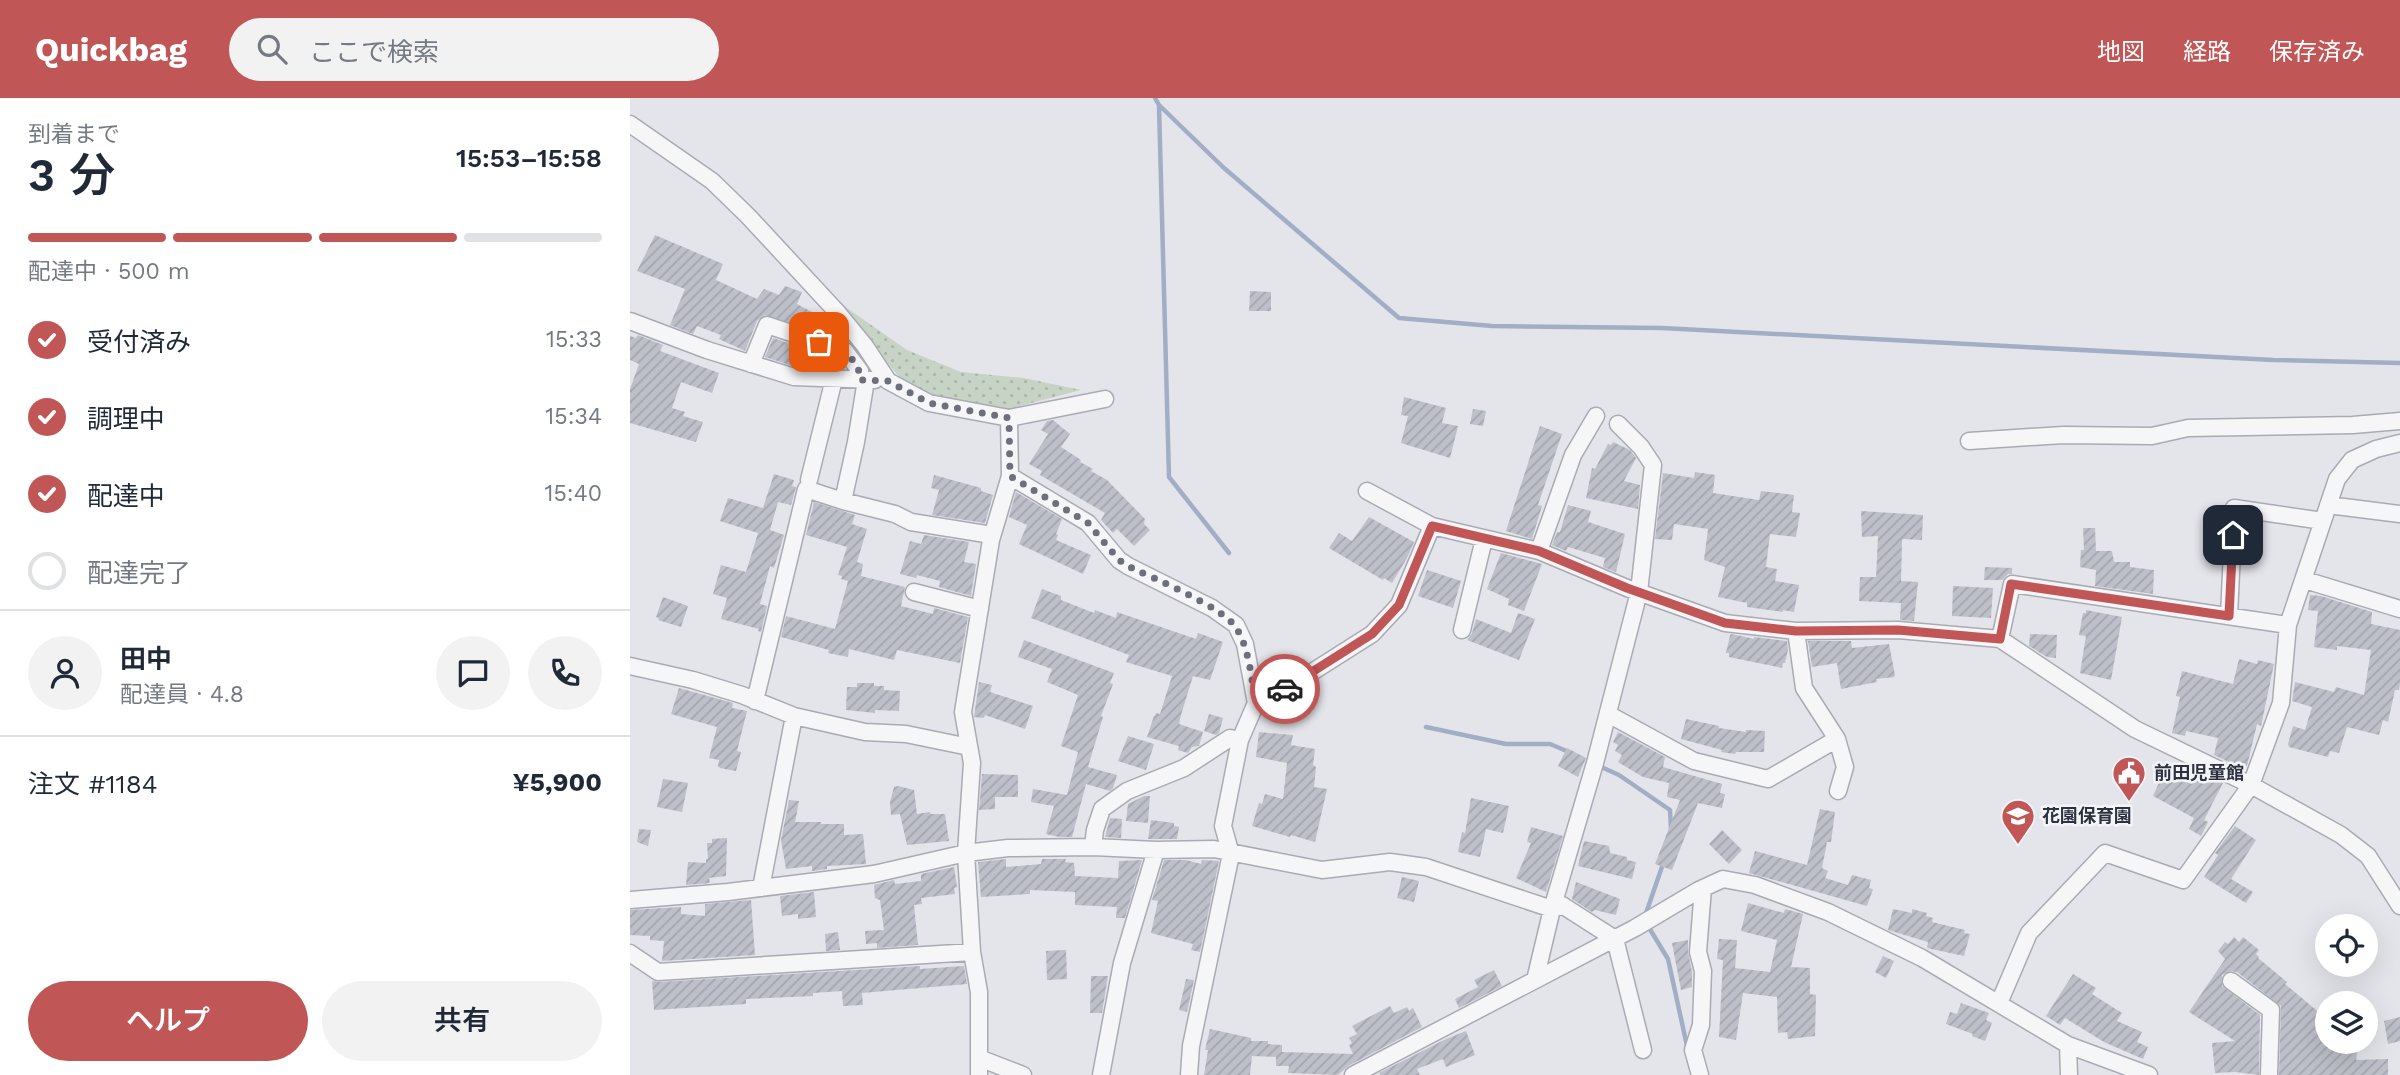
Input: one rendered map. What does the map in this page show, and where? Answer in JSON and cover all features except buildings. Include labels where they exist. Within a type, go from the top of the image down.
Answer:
[{"type":"street","points":[[630,124],[712,181],[748,215],[838,313],[865,346],[888,381]]},
{"type":"street","points":[[630,321],[707,351],[794,377],[888,381],[929,403],[1009,418],[1105,399]]},
{"type":"street","points":[[751,364],[767,325],[845,351],[860,370],[863,380],[843,501]]},
{"type":"street","points":[[809,480],[834,379]]},
{"type":"street","points":[[1539,551],[1573,455],[1596,416]]},
{"type":"street","points":[[979,1075],[979,992],[972,952],[966,853],[972,763],[963,712],[992,535],[1010,476],[1009,418]]},
{"type":"street","points":[[1969,441],[2063,435],[2152,436],[2188,428],[2353,425],[2400,421]]},
{"type":"street","points":[[1535,980],[1639,592],[1653,465],[1641,447],[1618,424]]},
{"type":"street","points":[[1999,1003],[2029,933],[2105,853],[2183,880],[2251,785],[2281,703],[2288,625],[2337,479],[2352,460],[2376,449],[2400,443]]},
{"type":"street","points":[[1010,476],[1088,523],[1119,560],[1128,566],[1212,608],[1236,625],[1245,644],[1256,703],[1240,740],[1223,826],[1231,853],[1191,1046],[1189,1075]]},
{"type":"street","points":[[755,701],[806,489],[895,514],[911,522],[992,535]]},
{"type":"street","points":[[1367,491],[1432,526],[1539,551],[1639,592],[1725,623],[1796,631],[1898,630],[2000,639],[2135,729],[2251,785],[2341,835],[2368,856],[2400,905]]},
{"type":"street","points":[[2328,505],[2400,514]]},
{"type":"street","points":[[2229,616],[2234,508],[2323,521]]},
{"type":"street","points":[[1256,703],[1276,695],[1372,634],[1399,605],[1432,526]]},
{"type":"street","points":[[1462,630],[1484,539]]},
{"type":"street","points":[[2305,580],[2400,608]]},
{"type":"street","points":[[2000,639],[2011,584],[2288,625]]},
{"type":"street","points":[[914,592],[980,608]]},
{"type":"street","points":[[1796,631],[1804,688],[1837,738],[1845,767],[1838,791]]},
{"type":"street","points":[[630,666],[693,680],[794,716],[865,733],[905,734],[969,747]]},
{"type":"street","points":[[1608,714],[1694,761],[1768,779],[1837,738]]},
{"type":"street","points":[[761,888],[794,716]]},
{"type":"street","points":[[1093,847],[1094,830],[1102,809],[1127,791],[1184,768],[1230,738],[1240,740]]},
{"type":"street","points":[[630,900],[874,874],[966,853],[1007,848],[1214,849],[1322,870],[1390,862],[1426,867],[1552,909],[1562,905],[1615,939],[1643,1050]]},
{"type":"street","points":[[1101,1075],[1122,963],[1156,850]]},
{"type":"street","points":[[1353,1075],[1642,925],[1723,879],[1755,885],[1828,912],[1922,958],[2068,1045],[2149,1075]]},
{"type":"street","points":[[1700,1075],[1693,1049],[1700,1025],[1703,971],[1698,951],[1703,888]]},
{"type":"street","points":[[630,953],[658,972],[972,952]]},
{"type":"street","points":[[2231,981],[2271,1010],[2269,1075]]},
{"type":"street","points":[[2068,1045],[2069,1075]]},
{"type":"street","points":[[979,1058],[1023,1075]]},
{"type":"green space","points":[[821,290],[907,350],[961,372],[1024,378],[1081,390],[1001,411],[949,403],[906,384]]},
{"type":"waterway","points":[[1155,98],[1224,168],[1399,318],[1492,326],[1662,328],[2273,360],[2400,363]]},
{"type":"waterway","points":[[1159,106],[1169,477],[1229,553]]},
{"type":"waterway","points":[[1426,727],[1506,744],[1550,744],[1569,752]]},
{"type":"waterway","points":[[1599,766],[1619,775],[1670,810],[1671,829]]},
{"type":"waterway","points":[[1644,919],[1664,861]]},
{"type":"waterway","points":[[1648,926],[1668,959],[1687,1046]]},
{"type":"way so far","points":[[819,342],[845,351],[860,370],[860,380],[888,381],[929,403],[1009,418],[1010,476],[1088,523],[1119,560],[1128,566],[1212,608],[1236,625],[1245,644],[1256,703],[1285,689]]},
{"type":"place","name":"前田児童館","points":[[2129,803]]},
{"type":"place","name":"花園保育園","points":[[2018,846]]},
{"type":"route","points":[[1285,689],[1372,634],[1399,605],[1432,526],[1539,551],[1627,588],[1725,623],[1796,631],[1898,630],[2000,639],[2011,584],[2229,616],[2233,535]]}]
